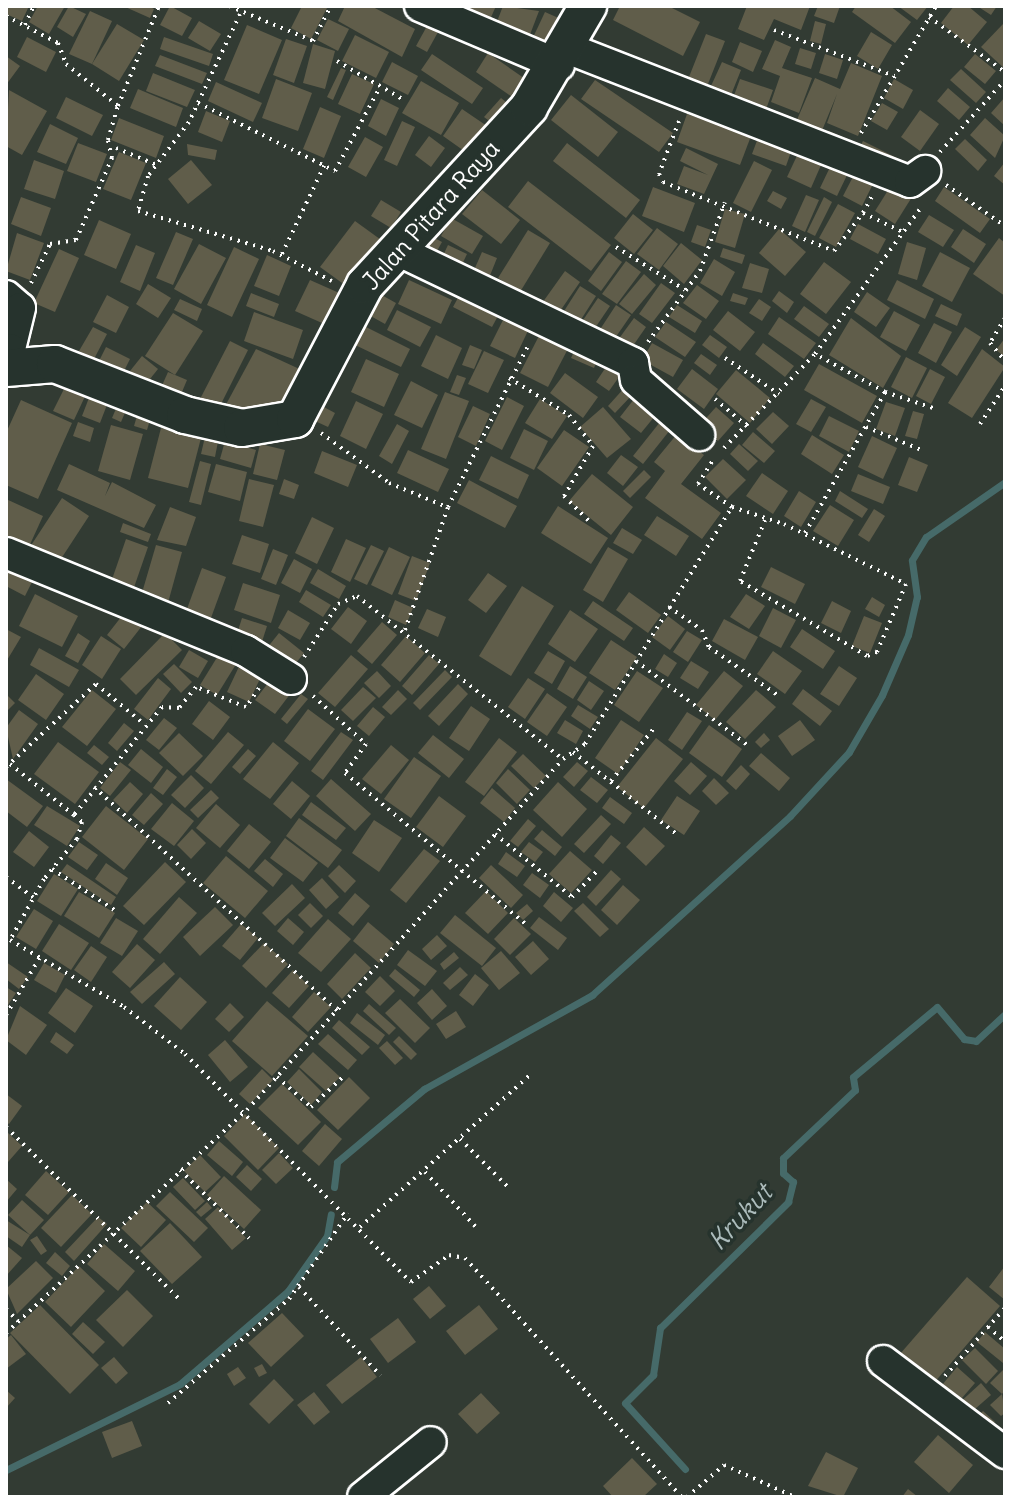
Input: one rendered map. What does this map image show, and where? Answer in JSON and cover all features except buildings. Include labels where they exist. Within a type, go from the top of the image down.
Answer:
[{"type":"main road","name":"Jalan Pitara Raya","points":[[295,419],[358,296],[395,249],[520,117],[563,56],[588,6]]},
{"type":"main road","points":[[10,366],[55,364],[218,424],[258,429],[295,419]]},
{"type":"street","points":[[420,6],[688,96],[910,182],[925,171]]},
{"type":"street","points":[[395,249],[633,363],[636,380],[709,444]]},
{"type":"street","points":[[10,366],[13,302]]},
{"type":"street","points":[[6,553],[282,672]]},
{"type":"street","points":[[883,1361],[1005,1453]]},
{"type":"street","points":[[363,1497],[431,1442]]},
{"type":"street","points":[[339,1497],[357,1497]]},
{"type":"path","points":[[25,25],[34,6]]},
{"type":"path","points":[[157,165],[116,148],[108,140],[118,106],[159,6]]},
{"type":"path","points":[[229,6],[240,14],[313,41],[331,6]]},
{"type":"path","points":[[846,159],[936,6]]},
{"type":"path","points":[[240,14],[198,103],[157,165],[138,211],[144,217],[282,255],[358,296]]},
{"type":"path","points":[[6,16],[60,45],[66,64],[118,106]]},
{"type":"path","points":[[929,17],[1005,72]]},
{"type":"path","points":[[774,30],[894,76]]},
{"type":"path","points":[[337,61],[404,100]]},
{"type":"path","points":[[925,171],[1005,80]]},
{"type":"path","points":[[198,103],[335,171],[343,162],[380,87]]},
{"type":"path","points":[[688,96],[659,179],[725,202],[834,251],[863,213],[905,233]]},
{"type":"path","points":[[13,302],[46,249],[76,240],[116,148]]},
{"type":"path","points":[[282,255],[324,166]]},
{"type":"path","points":[[765,520],[740,581],[873,655],[906,584],[804,534],[732,507],[698,484],[709,444],[749,428],[815,354],[940,181],[1005,226]]},
{"type":"path","points":[[633,363],[700,271],[725,202]]},
{"type":"path","points":[[616,247],[685,290]]},
{"type":"path","points":[[405,630],[448,507],[509,378],[544,318]]},
{"type":"path","points":[[1005,318],[990,343],[1005,361]]},
{"type":"path","points":[[815,354],[885,392],[933,408]]},
{"type":"path","points":[[725,358],[779,394]]},
{"type":"path","points":[[509,378],[569,415],[593,446],[564,496],[589,521]]},
{"type":"path","points":[[980,424],[1005,386]]},
{"type":"path","points":[[804,534],[885,392]]},
{"type":"path","points":[[715,399],[749,428]]},
{"type":"path","points":[[295,419],[356,452],[389,483],[448,507]]},
{"type":"path","points":[[866,427],[924,451]]},
{"type":"path","points":[[6,1333],[112,1230],[247,1110],[339,1012],[563,759],[573,752],[636,661],[732,507]]},
{"type":"path","points":[[74,815],[145,725],[165,705],[179,708],[196,687],[246,707],[282,672],[349,594],[405,630],[563,759]]},
{"type":"path","points":[[669,607],[702,630],[709,647],[779,696]]},
{"type":"path","points":[[636,661],[750,747]]},
{"type":"path","points":[[282,672],[366,744],[345,773],[464,868],[528,926]]},
{"type":"path","points":[[145,725],[96,684],[8,766],[74,815],[81,830],[33,897],[10,940],[124,1007],[247,1110],[411,1282],[449,1255],[465,1258],[685,1497],[724,1465],[795,1497]]},
{"type":"path","points":[[611,781],[655,727]]},
{"type":"path","points":[[573,752],[679,836]]},
{"type":"path","points":[[94,787],[339,1012]]},
{"type":"path","points":[[495,834],[572,897],[598,870]]},
{"type":"path","points":[[52,869],[116,911]]},
{"type":"path","points":[[6,877],[33,897]]},
{"type":"path","points":[[6,1015],[40,957]]},
{"type":"path","points":[[360,1227],[531,1074]]},
{"type":"path","points":[[277,1077],[311,1107],[345,1075]]},
{"type":"path","points":[[6,1127],[178,1298]]},
{"type":"path","points":[[460,1139],[510,1189]]},
{"type":"path","points":[[180,1170],[249,1238]]},
{"type":"path","points":[[425,1172],[476,1227]]},
{"type":"path","points":[[168,1403],[299,1287],[348,1213]]},
{"type":"path","points":[[299,1287],[380,1375]]},
{"type":"path","points":[[930,1398],[1005,1308]]},
{"type":"path","points":[[6,1309],[18,1321]]},
{"type":"path","points":[[988,1327],[1005,1342]]},
{"type":"waterway","points":[[334,1187],[337,1162],[424,1089],[592,995],[790,816],[849,752],[882,695],[908,635],[917,597],[912,560],[926,537],[1005,482]]},
{"type":"waterway","name":"Krukut","points":[[685,1469],[625,1403],[653,1375],[660,1328],[788,1202],[793,1182],[783,1173],[783,1158],[855,1090],[853,1077],[937,1007],[964,1039],[976,1041],[1005,1014]]},
{"type":"waterway","points":[[6,1470],[180,1384],[288,1291],[327,1236],[331,1214]]}]
